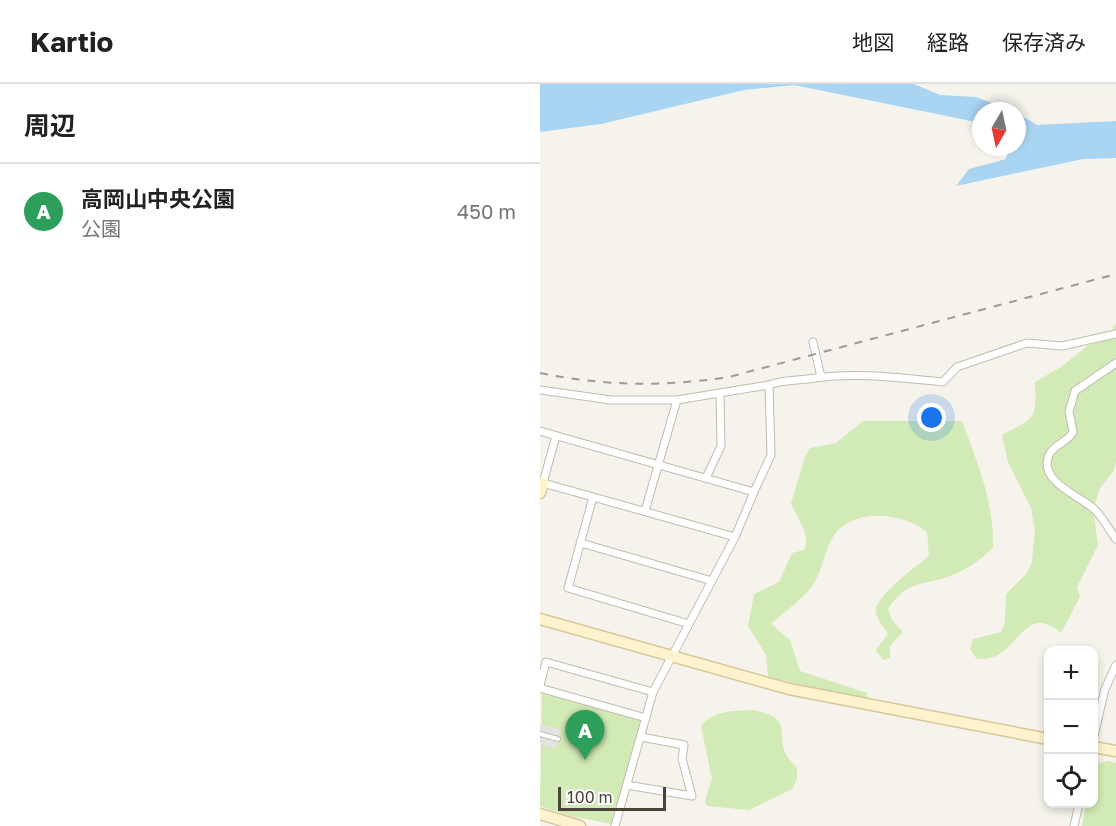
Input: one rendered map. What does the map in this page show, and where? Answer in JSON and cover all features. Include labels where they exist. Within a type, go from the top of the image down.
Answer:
[{"type":"street","points":[[540,390],[611,400],[676,400],[720,395],[788,379],[878,375],[943,382],[957,367],[1027,343],[1062,346],[1116,334]]},
{"type":"street","points":[[813,342],[820,377]]},
{"type":"street","points":[[1116,363],[1075,391],[1069,412],[1073,432],[1068,440],[1053,449],[1048,464],[1049,473],[1056,482],[1093,508],[1116,539]]},
{"type":"street","points":[[615,826],[653,692],[735,537],[771,455],[769,385]]},
{"type":"street","points":[[706,478],[721,446],[720,395]]},
{"type":"street","points":[[645,511],[676,400]]},
{"type":"street","points":[[540,431],[754,492]]},
{"type":"street","points":[[556,436],[541,486],[593,497],[735,537]]},
{"type":"street","points":[[593,497],[568,588],[570,591],[689,624]]},
{"type":"street","points":[[580,543],[712,581]]},
{"type":"street","points":[[540,620],[836,700],[1044,738]]},
{"type":"street","points":[[646,718],[540,687],[546,662],[653,692]]},
{"type":"street","points":[[1098,720],[1106,689],[1116,665]]},
{"type":"street","points":[[627,786],[692,796],[682,759],[684,745],[641,737]]},
{"type":"street","points":[[1098,748],[1116,751]]},
{"type":"street","points":[[1074,826],[1078,808]]},
{"type":"street","points":[[540,814],[580,826]]},
{"type":"lane","points":[[540,734],[558,739]]},
{"type":"green space","points":[[1116,324],[1116,462],[1113,472],[1100,488],[1093,510],[1098,545],[1077,587],[1080,597],[1061,633],[1048,624],[1037,623],[1027,628],[1001,653],[990,658],[976,658],[970,649],[973,639],[1001,632],[1005,622],[1006,594],[1027,573],[1032,562],[1035,530],[1031,508],[1008,462],[1002,435],[1032,416],[1035,404],[1035,382],[1061,367],[1087,346],[1114,337],[1113,326]]},
{"type":"green space","points":[[863,421],[962,421],[988,499],[993,531],[993,548],[979,560],[953,575],[909,588],[895,599],[888,609],[892,620],[903,632],[890,646],[890,658],[883,660],[876,650],[888,634],[877,616],[877,607],[881,599],[897,582],[929,556],[927,532],[905,521],[879,516],[854,520],[834,535],[812,586],[771,624],[790,640],[800,671],[867,693],[866,700],[768,677],[766,655],[748,626],[754,594],[779,582],[792,553],[804,550],[805,532],[791,503],[810,448],[836,443]]},
{"type":"green space","points":[[542,691],[642,719],[612,824],[570,816],[540,806]]},
{"type":"green space","points":[[753,710],[775,718],[779,722],[784,748],[788,758],[797,768],[797,779],[792,789],[749,810],[707,806],[705,801],[712,779],[701,726],[718,714]]},
{"type":"green space","points":[[1108,761],[1116,763],[1116,826],[1082,826],[1085,808],[1098,808],[1098,764]]},
{"type":"shaded area","points":[[540,724],[561,730],[556,749],[540,744]]},
{"type":"water","points":[[540,84],[914,84],[940,95],[976,97],[989,102],[972,102],[972,121],[794,85],[744,90],[601,124],[540,132]]},
{"type":"water","points":[[1026,118],[1037,125],[1116,121],[1116,158],[1083,159],[956,186],[969,169],[1006,159],[1006,156],[1026,156]]},
{"type":"railway","points":[[540,373],[587,381],[634,384],[729,377],[1116,274]]},
{"type":"place","name":"高岡山中央公園","points":[[585,760]]}]
